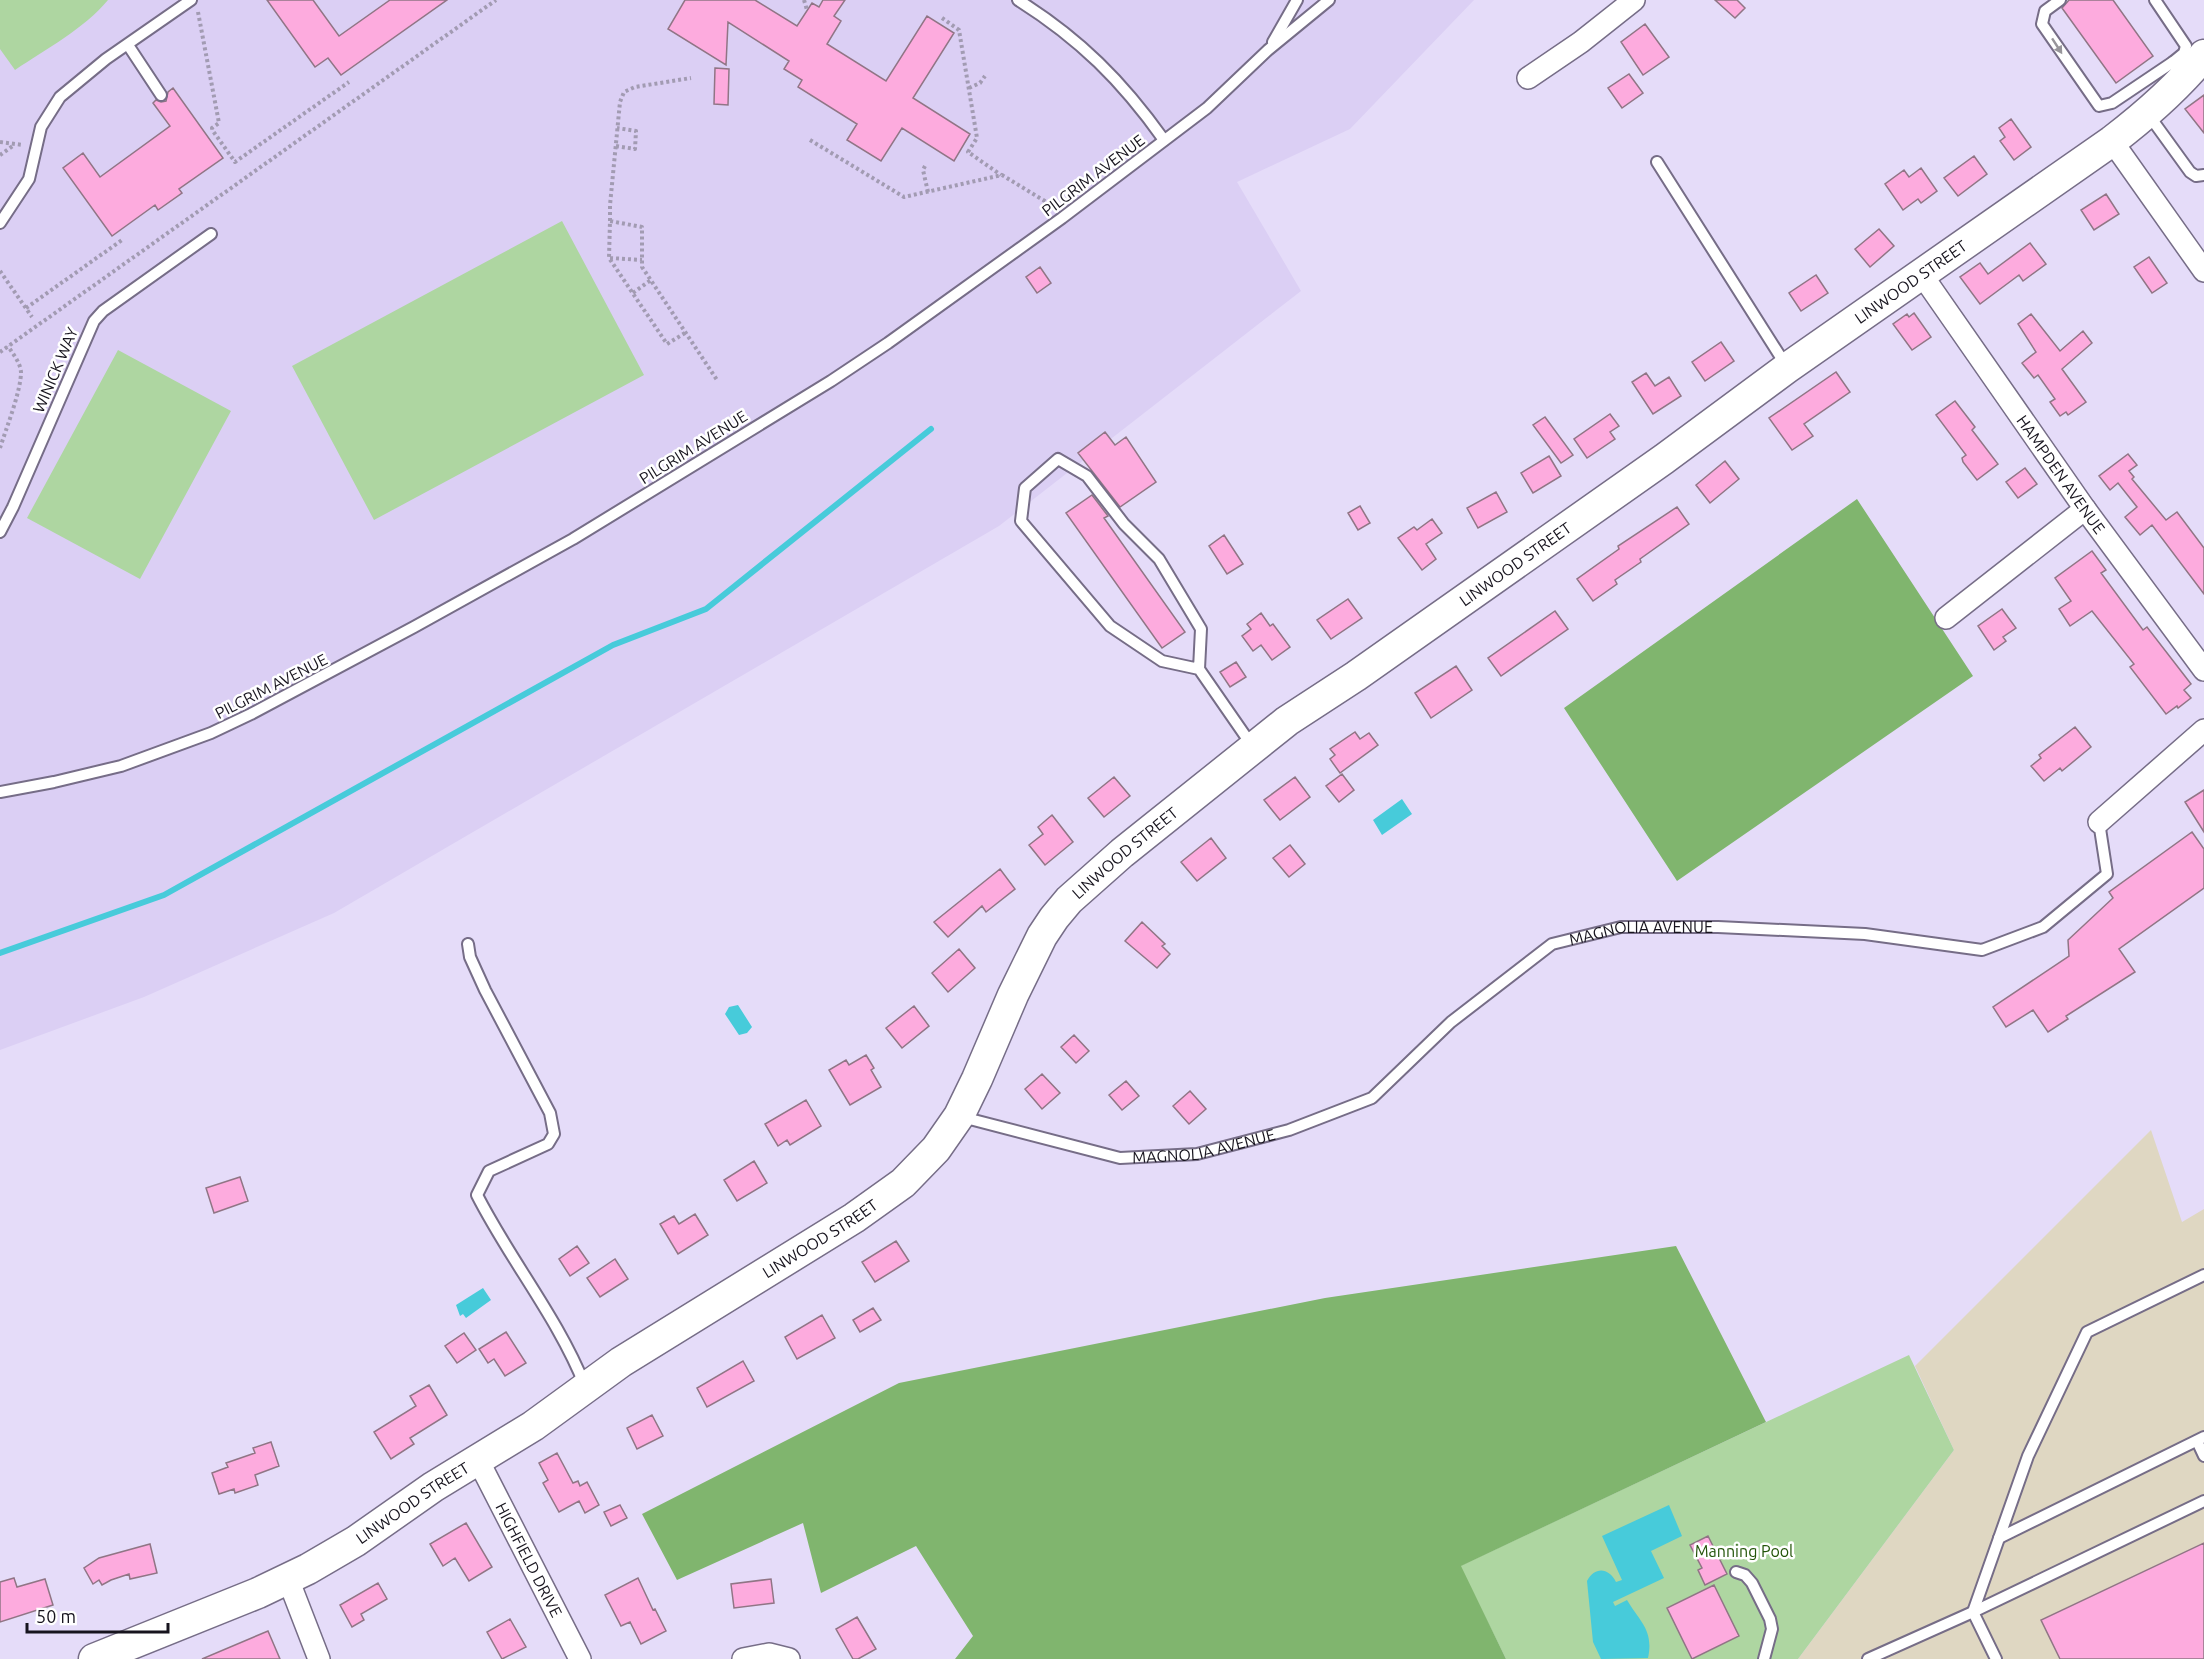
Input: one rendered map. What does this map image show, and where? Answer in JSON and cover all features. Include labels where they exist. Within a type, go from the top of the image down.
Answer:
[{"type":"street","points":[[1527,78],[1581,42],[1634,0]]},
{"type":"street","name":"LINWOOD STREET","points":[[94,1659],[258,1593],[356,1541],[434,1487],[586,1389],[621,1362],[854,1218],[903,1183],[936,1149],[959,1116],[973,1089],[1012,995],[1042,936],[1069,900],[1122,853],[1287,721],[1356,676],[1645,473],[1787,368],[2112,141],[2148,113],[2178,71],[2204,55]]},
{"type":"street","points":[[2112,141],[2204,270]]},
{"type":"street","name":"HAMPDEN AVENUE","points":[[1922,275],[2085,510],[2204,670]]},
{"type":"street","points":[[1946,618],[2085,510]]},
{"type":"street","name":"MAGNOLIA AVENUE","points":[[2099,822],[2204,730]]},
{"type":"street","name":"HIGHFIELD DRIVE","points":[[478,1460],[580,1659]]},
{"type":"street","points":[[288,1579],[319,1659]]},
{"type":"street","points":[[743,1659],[769,1654],[789,1659]]},
{"type":"lane","points":[[1018,0],[1062,29],[1119,81],[1164,140]]},
{"type":"lane","points":[[1268,50],[1297,0]]},
{"type":"lane","name":"PILGRIM AVENUE","points":[[0,792],[121,766],[211,733],[311,683],[534,561],[858,365],[1062,218],[1215,102],[1268,50],[1329,0]]},
{"type":"lane","points":[[2060,0],[2046,10],[2042,24],[2069,66],[2099,106],[2112,103],[2178,71],[2186,46],[2155,0]]},
{"type":"lane","points":[[0,224],[29,179],[41,127],[60,98],[128,45],[194,4]]},
{"type":"lane","points":[[128,45],[161,94]]},
{"type":"lane","points":[[2148,113],[2190,172],[2196,176],[2204,175]]},
{"type":"lane","points":[[1657,162],[1787,368]]},
{"type":"lane","name":"WINICK WAY","points":[[0,532],[13,507],[93,321],[103,311],[211,234]]},
{"type":"lane","points":[[1199,669],[1162,661],[1110,626],[1021,520],[1025,488],[1058,459],[1087,476],[1124,524],[1159,559],[1201,629],[1199,669],[1253,747]]},
{"type":"lane","name":"MAGNOLIA AVENUE","points":[[959,1116],[1120,1158],[1197,1154],[1289,1130],[1372,1098],[1451,1022],[1552,944],[1621,927],[1718,927],[1864,934],[1982,950],[2043,927],[2107,874],[2099,822]]},
{"type":"lane","points":[[468,944],[485,990],[550,1113],[554,1134],[548,1144],[489,1171],[477,1196],[493,1226],[572,1353],[586,1389]]},
{"type":"lane","points":[[1996,1659],[1973,1611],[2028,1456],[2087,1332],[2204,1275]]},
{"type":"lane","points":[[1999,1538],[2200,1439],[2204,1456]]},
{"type":"lane","points":[[1868,1659],[2204,1501]]},
{"type":"lane","points":[[1736,1572],[1745,1575],[1752,1583],[1770,1619],[1772,1629],[1764,1659]]},
{"type":"path","points":[[0,352],[496,0]]},
{"type":"path","points":[[804,0],[807,10]]},
{"type":"path","points":[[194,4],[219,123],[212,128],[235,162],[349,82]]},
{"type":"path","points":[[942,18],[959,30],[976,138],[968,152],[1047,203]]},
{"type":"path","points":[[969,88],[980,84],[985,76]]},
{"type":"path","points":[[686,333],[668,344],[609,258],[610,205],[615,146],[620,102],[624,92],[635,87],[690,78]]},
{"type":"path","points":[[615,146],[635,149],[636,131],[617,128]]},
{"type":"path","points":[[810,140],[904,197],[1002,175]]},
{"type":"path","points":[[0,142],[26,146]]},
{"type":"path","points":[[0,155],[15,144]]},
{"type":"path","points":[[925,166],[924,178],[928,192]]},
{"type":"path","points":[[610,221],[642,227],[642,267],[717,380]]},
{"type":"path","points":[[26,308],[122,240]]},
{"type":"path","points":[[609,258],[642,260]]},
{"type":"path","points":[[0,271],[32,317]]},
{"type":"path","points":[[633,293],[651,280]]},
{"type":"path","points":[[0,448],[21,372],[19,363],[8,346]]},
{"type":"shaded area","points":[[0,0],[1474,0],[1350,129],[1237,182],[1301,291],[999,526],[334,913],[144,997],[0,1050]]},
{"type":"shaded area","points":[[2151,1130],[2182,1222],[2204,1209],[2204,1659],[1798,1659],[1954,1450],[1915,1366]]},
{"type":"green space","points":[[0,0],[108,0],[88,20],[15,70],[0,49]]},
{"type":"green space","points":[[562,221],[644,375],[374,520],[292,366]]},
{"type":"green space","points":[[118,350],[231,411],[140,579],[27,518]]},
{"type":"green space","points":[[1857,499],[1973,676],[1677,881],[1564,708]]},
{"type":"green space","points":[[1676,1246],[1766,1422],[1461,1566],[1506,1659],[955,1659],[973,1636],[916,1546],[821,1593],[803,1523],[677,1580],[642,1514],[899,1383],[1325,1298]]},
{"type":"green space","name":"Manning Pool","points":[[1909,1355],[1954,1450],[1798,1659],[1506,1659],[1460,1566]]},
{"type":"water","points":[[1402,799],[1412,814],[1382,835],[1373,820]]},
{"type":"water","points":[[738,1005],[752,1027],[747,1033],[739,1035],[725,1014],[729,1007]]},
{"type":"water","points":[[483,1288],[491,1300],[466,1318],[463,1314],[460,1316],[456,1305]]},
{"type":"water","points":[[1669,1505],[1682,1536],[1651,1551],[1664,1578],[1613,1602],[1615,1606],[1627,1600],[1645,1627],[1649,1640],[1648,1658],[1601,1659],[1593,1642],[1587,1581],[1598,1571],[1610,1574],[1616,1582],[1622,1580],[1602,1536]]},
{"type":"building","points":[[267,0],[313,0],[339,36],[390,0],[447,0],[341,75],[328,58],[315,67]]},
{"type":"building","points":[[685,0],[755,0],[797,26],[812,3],[819,7],[823,0],[845,0],[834,16],[841,21],[827,44],[886,81],[927,16],[954,33],[913,98],[970,134],[954,161],[902,128],[881,161],[847,140],[857,124],[798,87],[802,80],[784,69],[789,61],[728,22],[726,65],[668,29]]},
{"type":"building","points":[[1715,0],[1737,0],[1745,8],[1735,18]]},
{"type":"building","points":[[2069,0],[2113,0],[2153,56],[2116,83],[2062,8]]},
{"type":"building","points":[[1645,24],[1669,57],[1643,75],[1621,42]]},
{"type":"building","points":[[715,68],[729,69],[728,105],[714,104]]},
{"type":"building","points":[[1629,74],[1643,93],[1622,108],[1608,88]]},
{"type":"building","points":[[173,88],[223,158],[179,189],[182,193],[158,210],[155,205],[112,236],[63,168],[83,153],[100,177],[170,126],[153,103],[156,100],[166,101],[168,92]]},
{"type":"building","points":[[2204,95],[2204,133],[2185,109]]},
{"type":"building","points":[[2011,119],[2031,147],[2014,160],[2000,141],[2005,137],[1999,128]]},
{"type":"building","points":[[1974,156],[1987,174],[1958,196],[1944,178]]},
{"type":"building","points":[[1921,168],[1937,191],[1921,203],[1918,199],[1903,210],[1885,184],[1904,170],[1909,177]]},
{"type":"building","points":[[2106,194],[2119,214],[2094,230],[2081,210]]},
{"type":"building","points":[[1879,229],[1894,246],[1870,267],[1855,249]]},
{"type":"building","points":[[2030,243],[2046,264],[2023,281],[2019,275],[1980,304],[1960,277],[1980,263],[1988,274]]},
{"type":"building","points":[[2149,257],[2167,283],[2152,293],[2134,267]]},
{"type":"building","points":[[1040,267],[1051,283],[1037,293],[1026,277]]},
{"type":"building","points":[[1816,275],[1828,293],[1801,311],[1789,293]]},
{"type":"building","points":[[1914,313],[1931,337],[1912,350],[1893,324],[1907,314],[1909,317]]},
{"type":"building","points":[[2031,314],[2060,351],[2083,331],[2092,343],[2062,369],[2086,402],[2068,415],[2066,412],[2060,416],[2050,402],[2055,399],[2038,375],[2034,378],[2022,363],[2036,352],[2018,324]]},
{"type":"building","points":[[1721,342],[1734,361],[1705,381],[1692,362]]},
{"type":"building","points":[[1836,372],[1850,392],[1804,424],[1813,436],[1792,450],[1769,418]]},
{"type":"building","points":[[1646,373],[1655,386],[1669,377],[1681,396],[1653,414],[1632,382]]},
{"type":"building","points":[[1955,401],[1975,427],[1972,430],[1998,464],[1977,480],[1963,462],[1962,458],[1966,455],[1936,415]]},
{"type":"building","points":[[1610,414],[1619,426],[1610,432],[1615,439],[1587,458],[1574,439]]},
{"type":"building","points":[[1545,417],[1573,455],[1561,463],[1533,425]]},
{"type":"building","points":[[1105,432],[1115,445],[1126,437],[1156,482],[1120,507],[1078,453]]},
{"type":"building","points":[[2128,454],[2137,465],[2129,471],[2134,477],[2132,479],[2166,520],[2177,512],[2204,548],[2204,594],[2152,525],[2140,535],[2125,517],[2137,507],[2118,483],[2110,490],[2099,476]]},
{"type":"building","points":[[1549,456],[1561,476],[1533,493],[1521,473]]},
{"type":"building","points":[[1725,461],[1739,479],[1710,503],[1696,485]]},
{"type":"building","points":[[2025,468],[2037,484],[2018,498],[2006,482]]},
{"type":"building","points":[[1496,492],[1507,512],[1478,528],[1467,508]]},
{"type":"building","points":[[1092,495],[1108,516],[1104,518],[1185,632],[1162,648],[1066,513]]},
{"type":"building","points":[[1360,506],[1370,523],[1358,530],[1348,513]]},
{"type":"building","points":[[1677,507],[1689,524],[1640,559],[1641,562],[1615,580],[1617,584],[1593,601],[1577,579],[1619,549],[1618,546]]},
{"type":"building","points":[[1432,519],[1442,533],[1426,544],[1436,559],[1422,570],[1398,538],[1414,527],[1417,530]]},
{"type":"building","points":[[1224,535],[1243,564],[1227,574],[1209,546]]},
{"type":"building","points":[[2092,551],[2106,570],[2101,573],[2143,630],[2147,627],[2191,684],[2184,690],[2191,698],[2166,714],[2130,667],[2134,664],[2092,611],[2070,626],[2059,609],[2071,601],[2055,578]]},
{"type":"building","points":[[1348,599],[1362,618],[1331,639],[1317,620]]},
{"type":"building","points":[[2002,609],[2016,628],[2003,637],[2006,641],[1994,650],[1978,626]]},
{"type":"building","points":[[1555,611],[1568,629],[1501,676],[1488,658]]},
{"type":"building","points":[[1261,613],[1270,626],[1273,624],[1290,647],[1272,660],[1261,645],[1253,651],[1242,636],[1251,629],[1247,624]]},
{"type":"building","points":[[1236,662],[1246,677],[1230,687],[1220,672]]},
{"type":"building","points":[[1456,666],[1472,690],[1431,718],[1415,693]]},
{"type":"building","points":[[2075,727],[2091,747],[2062,771],[2060,768],[2044,781],[2031,766],[2041,758],[2039,755]]},
{"type":"building","points":[[1355,732],[1360,739],[1369,733],[1378,745],[1340,773],[1330,759],[1335,755],[1330,749]]},
{"type":"building","points":[[1342,774],[1354,790],[1339,802],[1326,786]]},
{"type":"building","points":[[1114,777],[1130,796],[1104,817],[1088,798]]},
{"type":"building","points":[[1295,777],[1310,797],[1280,820],[1264,800]]},
{"type":"building","points":[[2204,790],[2204,832],[2185,802]]},
{"type":"building","points":[[1052,815],[1073,842],[1045,865],[1029,845],[1043,834],[1038,827]]},
{"type":"building","points":[[2192,832],[2204,849],[2204,888],[2119,949],[2135,972],[2066,1016],[2068,1019],[2048,1032],[2033,1010],[2006,1027],[1993,1007],[2069,956],[2068,940],[2113,898],[2109,892]]},
{"type":"building","points":[[1211,838],[1226,858],[1197,881],[1181,862]]},
{"type":"building","points":[[1290,845],[1305,864],[1289,877],[1273,858]]},
{"type":"building","points":[[1000,869],[1015,889],[986,912],[982,906],[948,937],[934,922]]},
{"type":"building","points":[[1142,922],[1165,944],[1162,946],[1170,954],[1157,968],[1125,941]]},
{"type":"building","points":[[959,949],[975,968],[948,992],[932,973]]},
{"type":"building","points":[[914,1006],[929,1026],[902,1048],[886,1028]]},
{"type":"building","points":[[1074,1035],[1089,1051],[1076,1063],[1061,1047]]},
{"type":"building","points":[[866,1055],[874,1068],[871,1070],[881,1087],[850,1105],[829,1070],[846,1060],[849,1065]]},
{"type":"building","points":[[1042,1074],[1060,1093],[1042,1109],[1025,1089]]},
{"type":"building","points":[[1126,1081],[1139,1096],[1122,1110],[1109,1095]]},
{"type":"building","points":[[1190,1091],[1206,1109],[1189,1124],[1173,1106]]},
{"type":"building","points":[[806,1100],[821,1126],[790,1145],[787,1140],[778,1146],[765,1124]]},
{"type":"building","points":[[754,1161],[767,1183],[737,1201],[724,1180]]},
{"type":"building","points":[[240,1177],[248,1201],[214,1213],[206,1188]]},
{"type":"building","points":[[695,1214],[708,1235],[678,1254],[660,1224],[674,1216],[679,1224]]},
{"type":"building","points":[[896,1241],[909,1261],[875,1282],[862,1262]]},
{"type":"building","points":[[577,1246],[589,1263],[570,1276],[559,1259]]},
{"type":"building","points":[[615,1259],[628,1279],[600,1297],[587,1278]]},
{"type":"building","points":[[873,1308],[881,1320],[860,1332],[853,1320]]},
{"type":"building","points":[[822,1315],[835,1338],[797,1359],[785,1337]]},
{"type":"building","points":[[506,1332],[526,1363],[505,1376],[494,1359],[488,1363],[479,1349]]},
{"type":"building","points":[[464,1333],[476,1350],[457,1363],[445,1346]]},
{"type":"building","points":[[743,1361],[754,1381],[707,1407],[697,1388]]},
{"type":"building","points":[[429,1385],[447,1415],[410,1438],[414,1444],[391,1459],[374,1432],[416,1406],[410,1396]]},
{"type":"building","points":[[652,1415],[663,1436],[637,1449],[627,1428]]},
{"type":"building","points":[[271,1442],[279,1466],[255,1475],[258,1485],[235,1493],[234,1489],[219,1494],[212,1473],[228,1467],[226,1463],[255,1453],[253,1448]]},
{"type":"building","points":[[557,1453],[573,1483],[578,1481],[580,1486],[587,1482],[599,1505],[585,1513],[579,1501],[559,1512],[543,1483],[548,1480],[539,1463]]},
{"type":"building","points":[[620,1505],[627,1518],[611,1526],[604,1512]]},
{"type":"building","points":[[466,1523],[492,1567],[469,1581],[455,1558],[443,1566],[430,1544]]},
{"type":"building","points":[[1708,1536],[1727,1574],[1705,1585],[1698,1570],[1702,1568],[1690,1545]]},
{"type":"building","points":[[2204,1543],[2204,1659],[2060,1659],[2041,1620]]},
{"type":"building","points":[[150,1544],[157,1573],[130,1579],[129,1574],[102,1585],[99,1580],[93,1584],[84,1568],[99,1558]]},
{"type":"building","points":[[14,1578],[17,1587],[45,1579],[53,1605],[0,1622],[0,1582]]},
{"type":"building","points":[[638,1578],[666,1631],[641,1644],[630,1622],[621,1626],[605,1595]]},
{"type":"building","points":[[771,1579],[774,1603],[734,1608],[731,1584]]},
{"type":"building","points":[[378,1583],[387,1599],[361,1614],[364,1620],[352,1627],[340,1605]]},
{"type":"building","points":[[1714,1585],[1739,1636],[1692,1659],[1667,1608]]},
{"type":"building","points":[[857,1617],[876,1649],[858,1659],[853,1659],[836,1629]]},
{"type":"building","points":[[510,1619],[526,1647],[502,1659],[487,1632]]},
{"type":"building","points":[[268,1631],[280,1659],[202,1659]]},
{"type":"waterway","points":[[0,953],[164,895],[613,645],[706,609],[931,429]]}]
